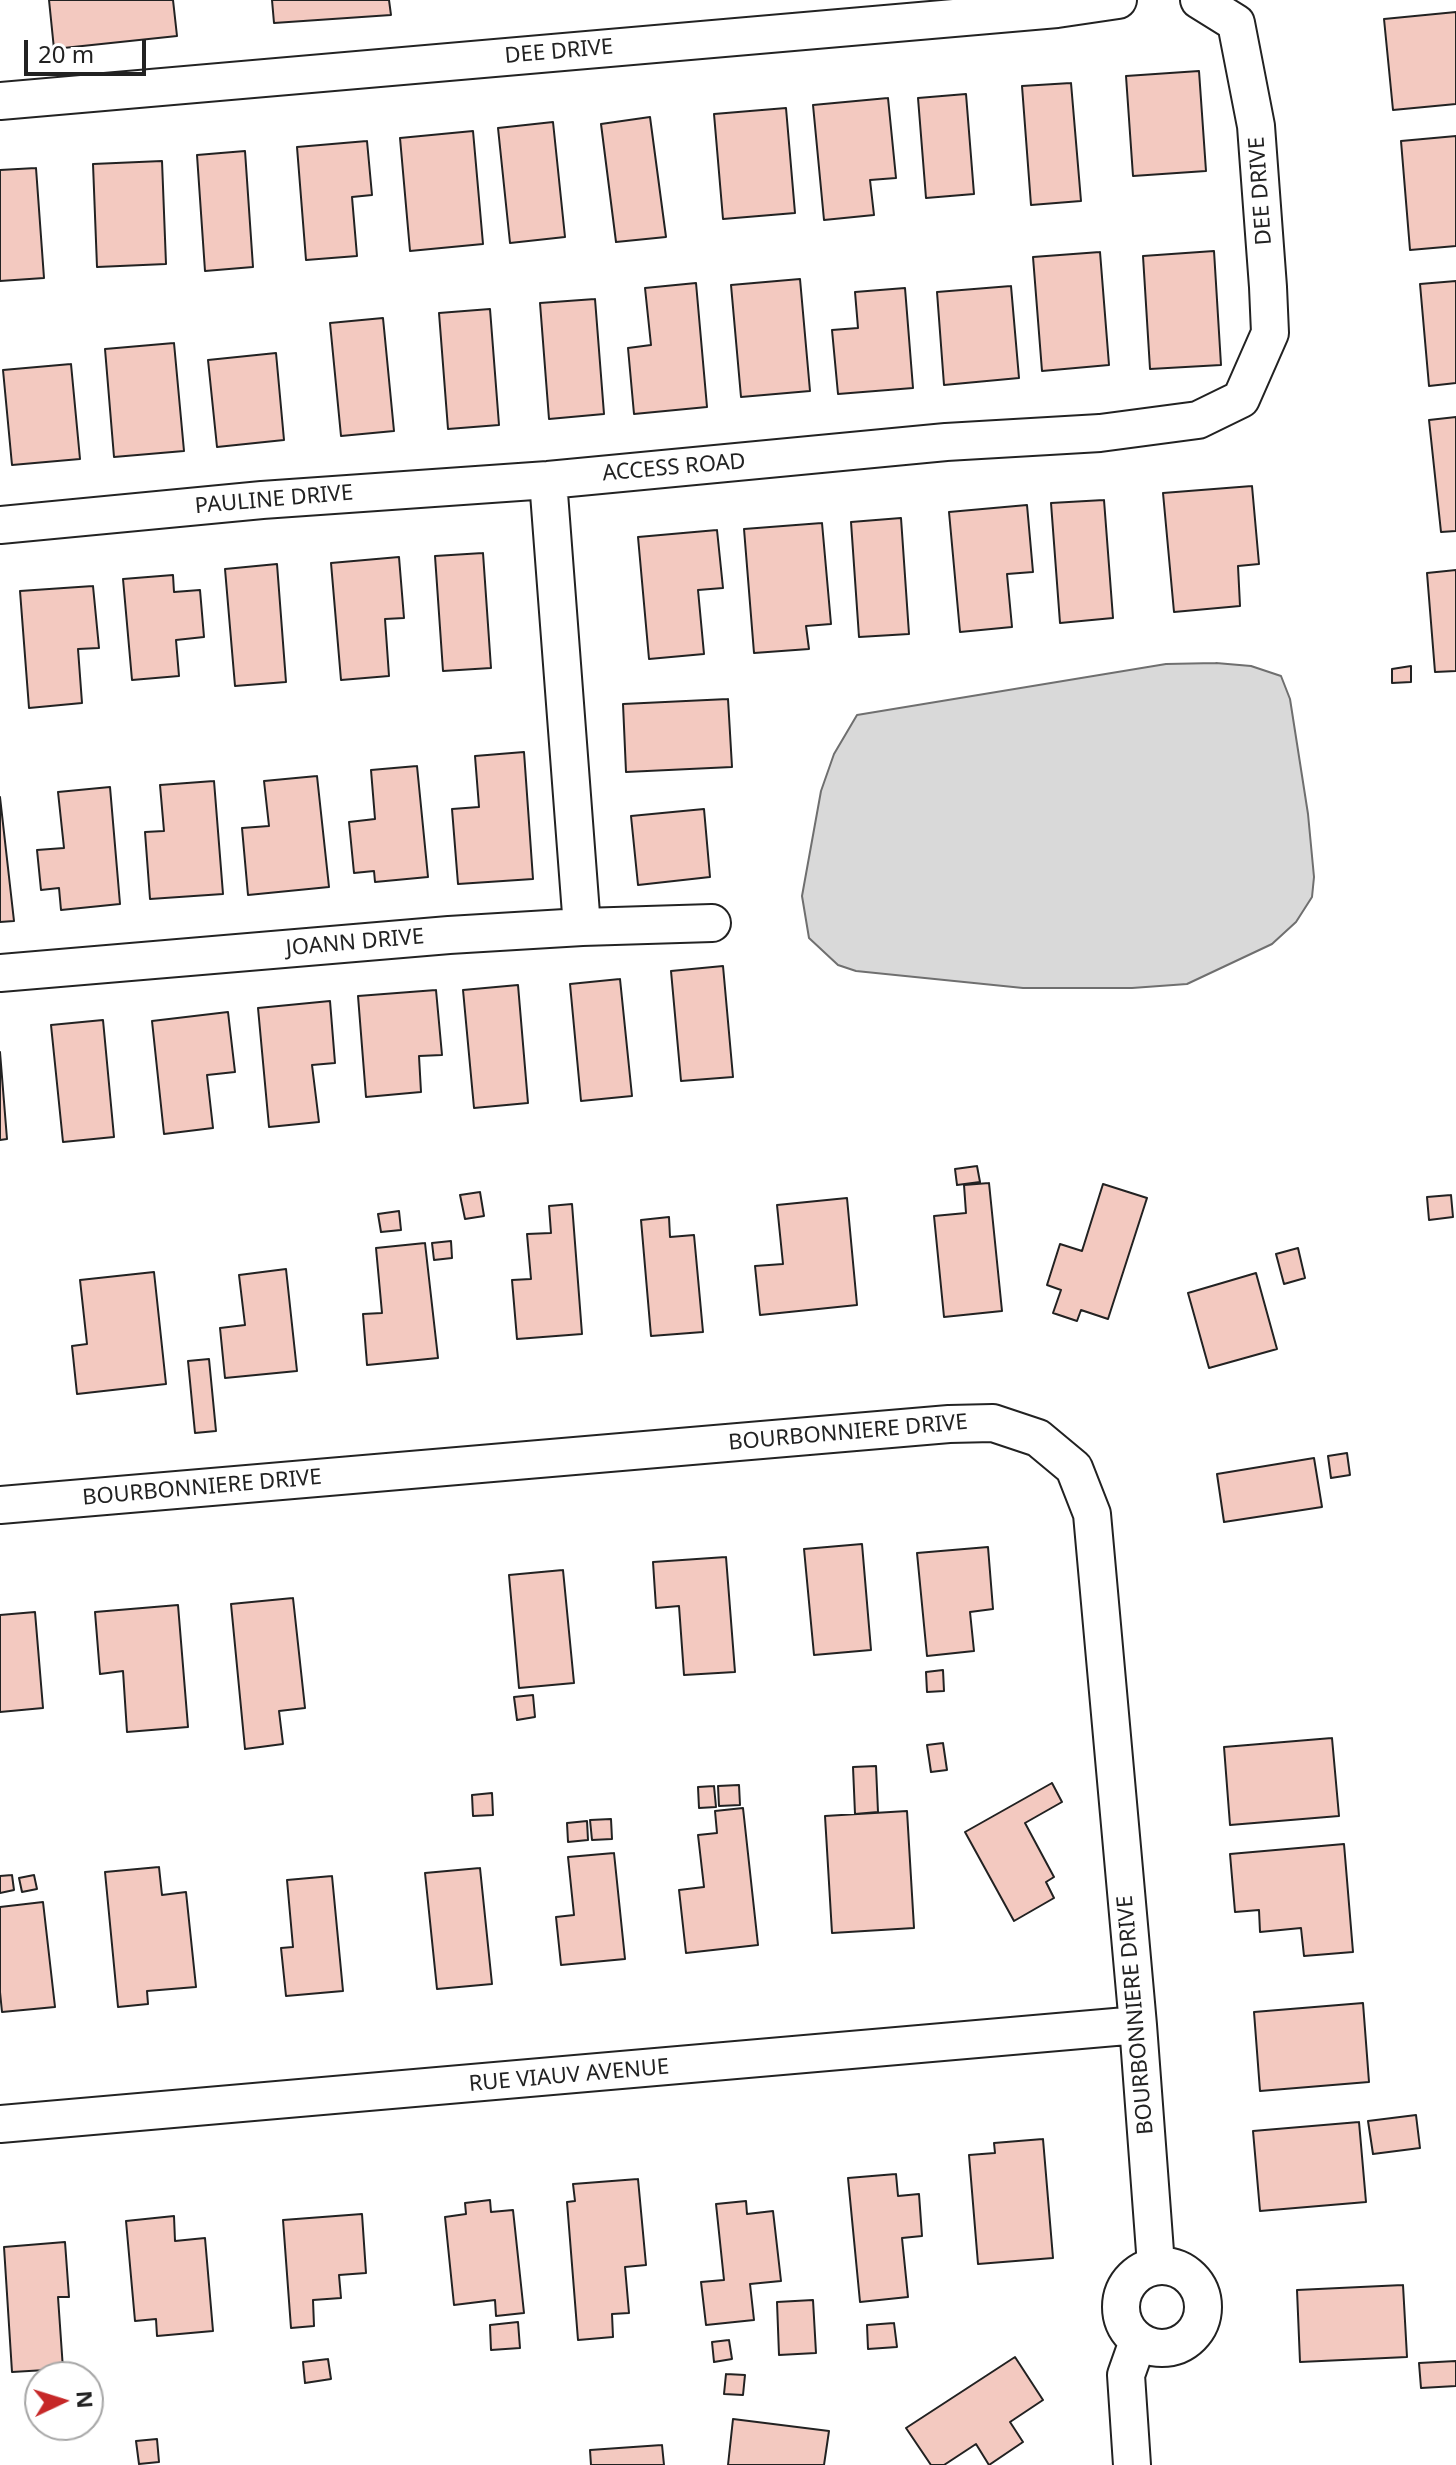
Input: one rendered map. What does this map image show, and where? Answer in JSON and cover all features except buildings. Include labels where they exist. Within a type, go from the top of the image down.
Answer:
[{"type":"street","name":"DEE DRIVE","points":[[0,101],[1057,9],[1118,0]]},
{"type":"street","name":"DEE DRIVE","points":[[1199,0],[1236,23],[1256,126],[1270,333],[1241,399]]},
{"type":"street","name":"ACCESS ROAD","points":[[548,480],[946,442],[1114,431],[1198,420],[1241,399]]},
{"type":"street","name":"PAULINE DRIVE","points":[[0,525],[262,500],[548,480]]},
{"type":"street","points":[[548,480],[582,927]]},
{"type":"street","name":"JOANN DRIVE","points":[[0,973],[449,935],[712,923]]},
{"type":"street","name":"BOURBONNIERE DRIVE","points":[[0,1505],[949,1424],[993,1423],[1038,1438],[1074,1468],[1092,1514],[1138,2025],[1156,2265]]},
{"type":"street","name":"RUE VIAUV AVENUE","points":[[0,2124],[1138,2025]]},
{"type":"street","points":[[1156,2265],[1181,2270],[1192,2278],[1203,2301],[1202,2315],[1190,2337],[1165,2348],[1138,2341],[1128,2331],[1120,2304],[1131,2278],[1156,2265]]},
{"type":"street","points":[[1132,2465],[1126,2375],[1138,2341]]},
{"type":"shaded area","points":[[1166,664],[1251,666],[1281,676],[1290,699],[1308,814],[1314,877],[1312,897],[1296,922],[1272,944],[1187,984],[1132,988],[1023,988],[856,971],[838,965],[809,938],[802,896],[821,791],[834,754],[857,715]]}]
